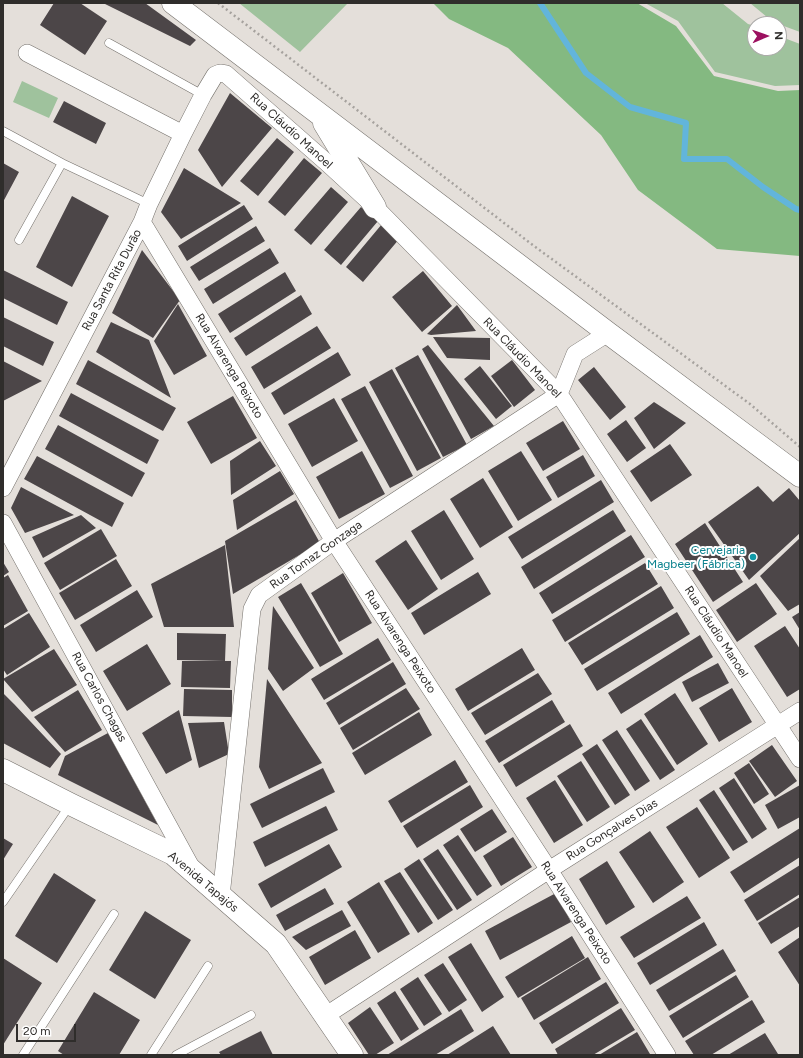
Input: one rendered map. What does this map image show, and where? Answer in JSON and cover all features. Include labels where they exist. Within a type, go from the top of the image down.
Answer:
[{"type":"main road","points":[[173,3],[608,333],[800,476]]},
{"type":"main road","points":[[319,114],[375,207]]},
{"type":"main road","name":"Avenida Tapajós","points":[[3,770],[173,854],[276,944],[352,1055]]},
{"type":"street","points":[[27,54],[183,134]]},
{"type":"street","name":"Rua Santa Rita Durão","points":[[3,488],[142,222],[149,204],[203,95],[215,75],[220,73]]},
{"type":"street","name":"Rua Cláudio Manoel","points":[[220,73],[226,74],[375,207],[559,394],[800,759]]},
{"type":"street","name":"Rua Alvarenga Peixoto","points":[[142,222],[334,541],[549,870],[667,1055]]},
{"type":"street","points":[[559,394],[575,354],[608,333]]},
{"type":"street","name":"Rua Tomaz Gonzaga","points":[[221,896],[252,609],[259,595],[334,541],[559,394]]},
{"type":"street","name":"Rua Carlos Chagas","points":[[3,522],[194,872]]},
{"type":"street","name":"Rua Gonçalves Dias","points":[[325,1016],[549,870],[800,711]]},
{"type":"lane","points":[[109,43],[203,95]]},
{"type":"lane","points":[[3,131],[62,163],[149,204]]},
{"type":"lane","points":[[19,240],[62,163]]},
{"type":"lane","points":[[3,902],[70,804]]},
{"type":"lane","points":[[23,1055],[114,914]]},
{"type":"lane","points":[[151,1055],[208,966]]},
{"type":"lane","points":[[176,1055],[251,1015]]},
{"type":"path","points":[[218,3],[534,246],[750,404],[800,447]]},
{"type":"green space","points":[[239,3],[348,3],[300,52]]},
{"type":"green space","points":[[433,3],[637,3],[676,26],[714,76],[778,91],[800,90],[800,256],[717,249],[638,190],[601,135],[508,48],[449,19]]},
{"type":"green space","points":[[645,3],[722,3],[747,23],[747,56],[787,56],[787,39],[800,44],[800,85],[775,86],[715,72],[678,21]]},
{"type":"green space","points":[[750,3],[800,3],[800,32],[787,27],[787,16],[766,16]]},
{"type":"green space","points":[[22,81],[58,98],[49,118],[13,102]]},
{"type":"building","points":[[54,3],[80,3],[107,21],[85,55],[40,25]]},
{"type":"building","points":[[103,3],[145,3],[196,40],[190,46]]},
{"type":"building","points":[[230,93],[272,128],[222,187],[198,150]]},
{"type":"building","points":[[64,101],[106,123],[96,144],[53,122]]},
{"type":"building","points":[[277,138],[294,152],[258,196],[240,181]]},
{"type":"building","points":[[304,158],[322,173],[285,216],[268,202]]},
{"type":"building","points":[[3,163],[19,172],[3,202]]},
{"type":"building","points":[[184,168],[241,203],[181,239],[161,212]]},
{"type":"building","points":[[331,187],[348,202],[311,245],[294,230]]},
{"type":"building","points":[[72,196],[109,216],[72,287],[36,267]]},
{"type":"building","points":[[244,205],[253,219],[187,261],[178,246]]},
{"type":"building","points":[[361,207],[378,221],[341,265],[324,250]]},
{"type":"building","points":[[382,224],[400,238],[363,282],[346,267]]},
{"type":"building","points":[[256,226],[265,241],[199,281],[190,267]]},
{"type":"building","points":[[270,248],[279,263],[213,304],[204,289]]},
{"type":"building","points":[[142,250],[180,300],[153,338],[112,313]]},
{"type":"building","points":[[3,270],[68,302],[57,325],[3,298]]},
{"type":"building","points":[[423,271],[452,306],[422,332],[392,297]]},
{"type":"building","points":[[285,272],[296,291],[230,333],[218,314]]},
{"type":"building","points":[[301,295],[312,314],[246,356],[234,338]]},
{"type":"building","points":[[178,304],[207,356],[174,375],[154,341]]},
{"type":"building","points":[[457,305],[476,331],[431,335],[427,334]]},
{"type":"building","points":[[3,317],[54,342],[43,366],[3,346]]},
{"type":"building","points":[[111,322],[149,340],[171,398],[96,352]]},
{"type":"building","points":[[317,326],[331,348],[264,389],[251,367]]},
{"type":"building","points":[[433,337],[490,338],[490,360],[447,358]]},
{"type":"building","points":[[428,345],[494,426],[471,439],[422,349]]},
{"type":"building","points":[[338,352],[351,375],[284,415],[271,393]]},
{"type":"building","points":[[418,355],[467,445],[443,457],[395,368]]},
{"type":"building","points":[[88,360],[176,408],[163,431],[76,384]]},
{"type":"building","points":[[512,360],[535,390],[514,407],[491,376]]},
{"type":"building","points":[[3,361],[42,381],[3,401]]},
{"type":"building","points":[[480,366],[512,406],[496,419],[464,379]]},
{"type":"building","points":[[594,367],[626,407],[610,420],[578,380]]},
{"type":"building","points":[[392,369],[441,458],[417,471],[369,382]]},
{"type":"building","points":[[365,386],[413,476],[390,488],[341,399]]},
{"type":"building","points":[[71,393],[159,440],[147,464],[59,416]]},
{"type":"building","points":[[233,396],[257,438],[211,464],[187,422]]},
{"type":"building","points":[[334,398],[358,441],[312,467],[288,424]]},
{"type":"building","points":[[654,402],[686,423],[654,449],[634,418]]},
{"type":"building","points":[[626,420],[646,448],[627,462],[607,434]]},
{"type":"building","points":[[563,421],[580,449],[543,471],[526,443]]},
{"type":"building","points":[[58,425],[145,473],[132,497],[45,449]]},
{"type":"building","points":[[260,441],[276,466],[231,495],[230,461]]},
{"type":"building","points":[[670,444],[692,475],[651,502],[630,471]]},
{"type":"building","points":[[362,451],[385,494],[339,519],[316,477]]},
{"type":"building","points":[[521,451],[552,500],[518,521],[488,471]]},
{"type":"building","points":[[583,455],[595,476],[558,498],[546,477]]},
{"type":"building","points":[[37,456],[124,503],[112,527],[24,479]]},
{"type":"building","points":[[280,471],[294,494],[237,530],[233,500]]},
{"type":"building","points":[[483,478],[513,527],[480,548],[450,499]]},
{"type":"building","points":[[601,480],[614,502],[522,559],[508,537]]},
{"type":"building","name":"Cervejaria Magbeer (Fábrica)","points":[[758,486],[773,502],[789,488],[800,501],[800,533],[749,580],[708,522]]},
{"type":"building","points":[[21,487],[74,515],[25,533],[11,508]]},
{"type":"building","points":[[296,500],[320,543],[233,594],[225,541]]},
{"type":"building","points":[[444,510],[474,559],[441,580],[411,531]]},
{"type":"building","points":[[613,510],[626,531],[534,589],[521,567]]},
{"type":"building","points":[[81,515],[96,528],[43,558],[32,537]]},
{"type":"building","points":[[705,523],[743,582],[713,602],[675,544]]},
{"type":"building","points":[[101,529],[117,556],[60,590],[44,563]]},
{"type":"building","points":[[631,535],[645,557],[552,614],[539,593]]},
{"type":"building","points":[[800,538],[800,604],[788,611],[760,576]]},
{"type":"building","points":[[406,540],[438,589],[408,610],[375,561]]},
{"type":"building","points":[[225,545],[234,627],[164,627],[151,584]]},
{"type":"building","points":[[116,559],[132,586],[75,620],[59,593]]},
{"type":"building","points":[[3,562],[9,572],[3,576]]},
{"type":"building","points":[[645,563],[658,584],[565,642],[552,620]]},
{"type":"building","points":[[478,572],[491,594],[424,635],[411,613]]},
{"type":"building","points":[[343,573],[372,623],[339,642],[311,593]]},
{"type":"building","points":[[8,575],[28,611],[3,626],[3,578]]},
{"type":"building","points":[[301,583],[343,654],[320,667],[278,597]]},
{"type":"building","points":[[756,583],[777,614],[737,642],[716,610]]},
{"type":"building","points":[[661,586],[674,608],[582,665],[568,643]]},
{"type":"building","points":[[137,590],[153,617],[96,652],[80,625]]},
{"type":"building","points":[[273,606],[314,668],[283,691],[268,669]]},
{"type":"building","points":[[677,612],[690,634],[597,691],[584,669]]},
{"type":"building","points":[[800,612],[800,630],[792,617]]},
{"type":"building","points":[[29,613],[50,647],[7,675],[3,669],[3,629]]},
{"type":"building","points":[[785,626],[800,649],[800,689],[787,697],[754,646]]},
{"type":"building","points":[[177,633],[226,634],[225,661],[177,660]]},
{"type":"building","points":[[700,635],[713,657],[621,714],[608,693]]},
{"type":"building","points":[[378,638],[391,660],[324,700],[311,679]]},
{"type":"building","points":[[147,644],[171,684],[127,711],[103,671]]},
{"type":"building","points":[[522,648],[535,670],[468,711],[455,689]]},
{"type":"building","points":[[54,649],[77,685],[32,712],[3,679]]},
{"type":"building","points":[[182,661],[231,661],[230,688],[181,687]]},
{"type":"building","points":[[393,662],[406,684],[339,725],[326,703]]},
{"type":"building","points":[[718,663],[729,683],[692,702],[682,682]]},
{"type":"building","points":[[538,673],[552,694],[485,735],[471,713]]},
{"type":"building","points":[[267,679],[322,763],[269,789],[259,767]]},
{"type":"building","points":[[406,688],[420,709],[353,750],[340,728]]},
{"type":"building","points":[[732,688],[752,722],[719,742],[699,708]]},
{"type":"building","points":[[184,689],[232,690],[232,717],[183,716]]},
{"type":"building","points":[[78,690],[102,730],[65,752],[34,717]]},
{"type":"building","points":[[3,693],[61,754],[50,768],[3,743]]},
{"type":"building","points":[[675,693],[708,744],[677,765],[644,714]]},
{"type":"building","points":[[552,700],[565,722],[499,763],[485,741]]},
{"type":"building","points":[[179,710],[192,760],[166,774],[142,733]]},
{"type":"building","points":[[419,712],[432,735],[365,775],[352,753]]},
{"type":"building","points":[[641,719],[675,770],[660,780],[626,729]]},
{"type":"building","points":[[224,722],[229,754],[199,768],[188,723]]},
{"type":"building","points":[[570,724],[583,746],[516,787],[503,765]]},
{"type":"building","points":[[617,730],[650,781],[635,791],[602,740]]},
{"type":"building","points":[[108,733],[158,825],[58,775],[65,756]]},
{"type":"building","points":[[597,744],[630,795],[615,805],[582,754]]},
{"type":"building","points":[[772,745],[797,781],[775,797],[749,761]]},
{"type":"building","points":[[455,760],[468,782],[401,823],[388,801]]},
{"type":"building","points":[[581,761],[610,807],[587,822],[557,776]]},
{"type":"building","points":[[749,763],[769,794],[754,804],[734,773]]},
{"type":"building","points":[[323,768],[335,792],[262,828],[250,804]]},
{"type":"building","points":[[734,778],[767,829],[752,839],[719,788]]},
{"type":"building","points":[[555,780],[583,825],[554,843],[526,798]]},
{"type":"building","points":[[470,785],[483,807],[417,848],[403,826]]},
{"type":"building","points":[[800,785],[800,817],[778,829],[765,805]]},
{"type":"building","points":[[714,790],[748,842],[733,851],[699,800]]},
{"type":"building","points":[[326,806],[338,830],[265,867],[253,842]]},
{"type":"building","points":[[697,807],[730,858],[699,878],[666,827]]},
{"type":"building","points":[[492,809],[507,832],[475,852],[460,829]]},
{"type":"building","points":[[800,828],[800,857],[744,893],[730,872]]},
{"type":"building","points":[[650,831],[684,882],[653,903],[619,852]]},
{"type":"building","points":[[458,835],[492,886],[477,896],[443,845]]},
{"type":"building","points":[[513,837],[532,867],[501,886],[483,856]]},
{"type":"building","points":[[3,838],[13,844],[3,860]]},
{"type":"building","points":[[329,844],[342,867],[271,908],[258,884]]},
{"type":"building","points":[[438,849],[472,900],[457,910],[423,859]]},
{"type":"building","points":[[419,859],[453,910],[438,920],[404,869]]},
{"type":"building","points":[[607,861],[635,907],[606,925],[579,879]]},
{"type":"building","points":[[800,865],[800,894],[757,921],[744,900]]},
{"type":"building","points":[[400,872],[433,923],[418,933],[384,881]]},
{"type":"building","points":[[54,873],[96,900],[57,963],[15,936]]},
{"type":"building","points":[[379,882],[410,934],[378,953],[347,902]]},
{"type":"building","points":[[325,888],[334,904],[285,931],[276,915]]},
{"type":"building","points":[[556,893],[571,922],[500,960],[485,931]]},
{"type":"building","points":[[687,896],[701,918],[634,958],[620,937]]},
{"type":"building","points":[[800,897],[800,926],[771,944],[758,923]]},
{"type":"building","points":[[342,910],[351,926],[306,950],[292,937]]},
{"type":"building","points":[[145,911],[191,940],[155,999],[109,970]]},
{"type":"building","points":[[704,922],[717,945],[650,985],[637,963]]},
{"type":"building","points":[[355,930],[371,958],[325,985],[309,957]]},
{"type":"building","points":[[572,936],[585,958],[518,998],[505,977]]},
{"type":"building","points":[[800,937],[800,986],[778,952]]},
{"type":"building","points":[[471,943],[504,997],[482,1012],[448,957]]},
{"type":"building","points":[[723,949],[736,971],[669,1011],[656,990]]},
{"type":"building","points":[[588,957],[601,979],[534,1020],[521,998]]},
{"type":"building","points":[[3,958],[42,983],[3,1045]]},
{"type":"building","points":[[443,963],[467,1000],[449,1012],[424,975]]},
{"type":"building","points":[[736,975],[749,997],[683,1038],[669,1016]]},
{"type":"building","points":[[418,977],[442,1014],[424,1026],[400,989]]},
{"type":"building","points":[[606,982],[619,1003],[552,1044],[539,1023]]},
{"type":"building","points":[[395,991],[419,1029],[401,1041],[377,1003]]},
{"type":"building","points":[[94,992],[140,1020],[119,1055],[64,1055],[58,1051]]},
{"type":"building","points":[[752,1000],[765,1022],[711,1055],[694,1055],[685,1041]]},
{"type":"building","points":[[370,1007],[394,1043],[375,1055],[369,1055],[348,1023]]},
{"type":"building","points":[[621,1008],[635,1030],[593,1055],[558,1055],[555,1049]]},
{"type":"building","points":[[461,1009],[474,1031],[435,1055],[387,1055]]},
{"type":"building","points":[[493,1026],[511,1055],[447,1055]]},
{"type":"building","points":[[261,1031],[273,1055],[221,1055],[219,1052]]},
{"type":"building","points":[[637,1032],[650,1054],[599,1055]]},
{"type":"building","points":[[765,1033],[778,1054],[777,1055],[728,1055]]},
{"type":"waterway","points":[[540,3],[586,73],[630,107],[686,123],[684,159],[727,159],[763,187],[796,209],[800,210]]},
{"type":"place","name":"Cervejaria Magbeer (Fábrica)","points":[[753,557]]}]
